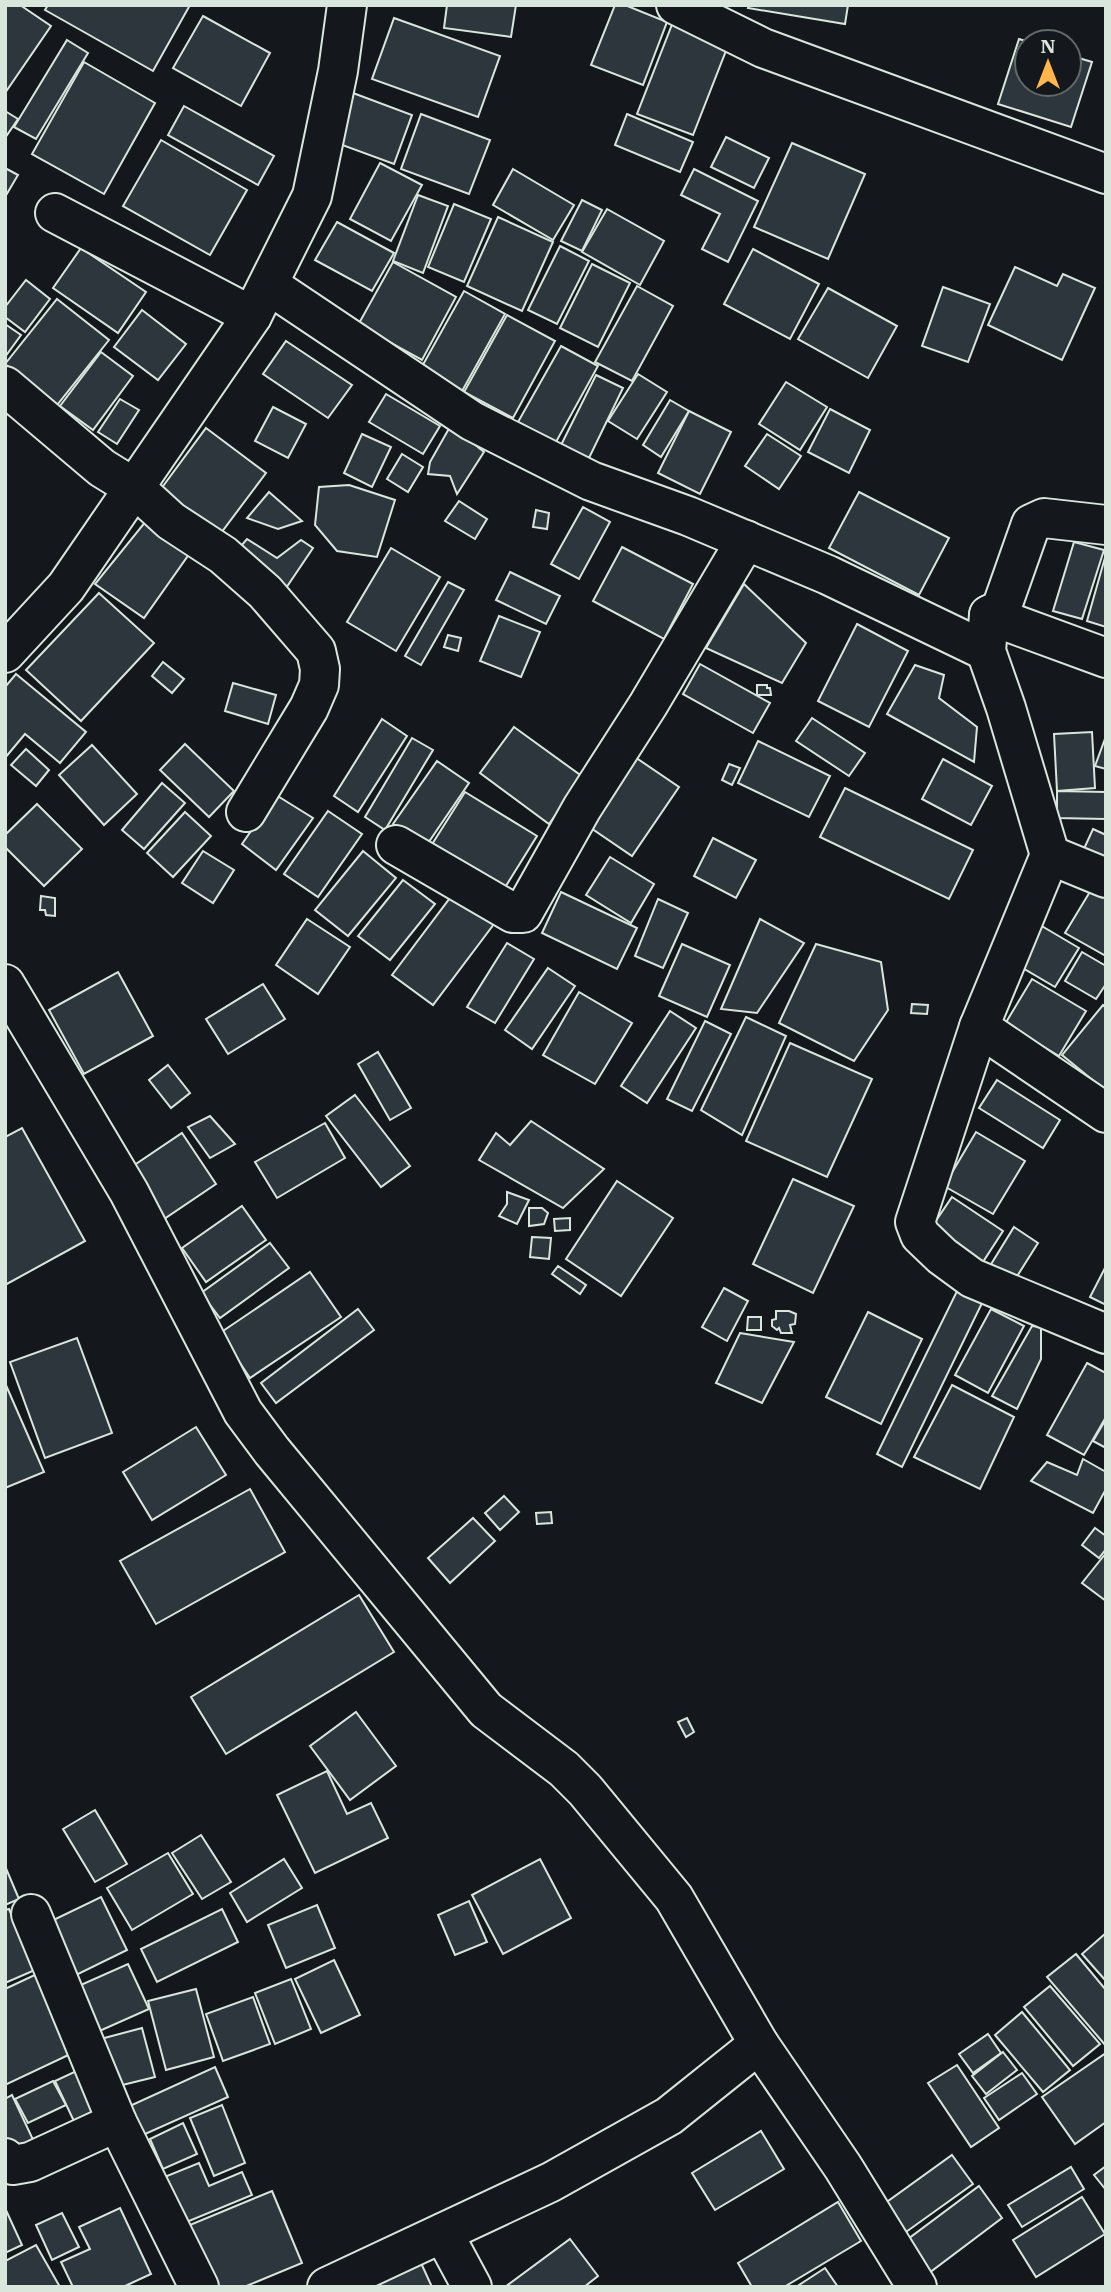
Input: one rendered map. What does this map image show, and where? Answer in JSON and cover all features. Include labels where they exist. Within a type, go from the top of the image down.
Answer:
[{"type":"street","points":[[5,653],[66,587],[136,489],[261,300],[312,196],[338,71],[347,5]]},
{"type":"street","points":[[676,5],[763,48],[1106,174]]},
{"type":"street","points":[[55,213],[261,300],[472,421],[592,481],[746,540],[828,575],[987,633],[1106,657]]},
{"type":"street","points":[[5,386],[102,468],[136,489],[171,521],[223,555],[265,592],[316,651],[320,669],[319,685],[309,708],[246,812]]},
{"type":"street","points":[[1106,525],[1044,518],[1031,524],[1001,609],[987,633],[1050,855],[979,1027],[915,1222],[920,1235],[942,1256],[972,1278],[1106,1335]]},
{"type":"street","points":[[396,845],[513,913],[523,913],[582,808],[648,705],[746,540]]},
{"type":"street","points":[[1050,855],[1106,878]]},
{"type":"street","points":[[5,984],[129,1192],[243,1412],[280,1462],[485,1710],[564,1769],[585,1790],[674,1898],[759,2044],[843,2167],[917,2287]]},
{"type":"street","points":[[979,1027],[1106,1113]]},
{"type":"street","points":[[31,1914],[117,2122],[199,2287]]},
{"type":"street","points":[[327,2287],[551,2182],[669,2116],[759,2044]]},
{"type":"street","points":[[5,2158],[13,2165],[30,2162],[117,2122]]},
{"type":"street","points":[[443,2233],[472,2287]]},
{"type":"building","points":[[5,5],[20,5],[51,26],[5,93]]},
{"type":"building","points":[[48,5],[190,5],[153,71],[45,10]]},
{"type":"building","points":[[447,5],[516,5],[511,37],[444,28]]},
{"type":"building","points":[[615,5],[625,5],[667,22],[643,85],[591,65]]},
{"type":"building","points":[[749,5],[848,5],[845,24],[748,8]]},
{"type":"building","points":[[203,16],[270,53],[241,106],[173,68]]},
{"type":"building","points":[[394,18],[500,56],[478,117],[372,79]]},
{"type":"building","points":[[673,22],[729,43],[693,135],[637,114]]},
{"type":"building","points":[[67,40],[88,53],[36,139],[14,127]]},
{"type":"building","points":[[1013,58],[1013,98],[1080,98],[1071,127],[998,104]]},
{"type":"building","points":[[1083,59],[1092,62],[1083,90]]},
{"type":"building","points":[[84,62],[155,103],[104,194],[32,154]]},
{"type":"building","points":[[353,93],[412,115],[394,164],[334,142]]},
{"type":"building","points":[[184,106],[274,156],[258,185],[168,135]]},
{"type":"building","points":[[5,111],[18,119],[5,138]]},
{"type":"building","points":[[421,114],[490,140],[469,194],[401,169]]},
{"type":"building","points":[[627,114],[693,142],[680,172],[615,145]]},
{"type":"building","points":[[726,137],[769,158],[754,188],[711,167]]},
{"type":"building","points":[[161,140],[247,190],[210,255],[123,206]]},
{"type":"building","points":[[792,143],[865,174],[828,259],[754,227]]},
{"type":"building","points":[[380,163],[422,185],[391,241],[350,219]]},
{"type":"building","points":[[5,168],[18,175],[5,197]]},
{"type":"building","points":[[513,169],[574,205],[553,240],[493,205]]},
{"type":"building","points":[[694,169],[758,201],[728,262],[702,249],[720,214],[681,195]]},
{"type":"building","points":[[418,195],[448,206],[423,273],[393,261]]},
{"type":"building","points":[[582,200],[602,210],[582,251],[561,241]]},
{"type":"building","points":[[454,204],[491,219],[464,282],[428,267]]},
{"type":"building","points":[[607,209],[664,241],[640,285],[582,252]]},
{"type":"building","points":[[498,217],[553,242],[522,311],[467,286]]},
{"type":"building","points":[[337,222],[394,253],[372,291],[315,260]]},
{"type":"building","points":[[560,246],[589,261],[557,324],[528,310]]},
{"type":"building","points":[[81,248],[146,292],[118,333],[53,288]]},
{"type":"building","points":[[753,249],[819,284],[790,339],[724,304]]},
{"type":"building","points":[[393,262],[456,297],[422,360],[358,325]]},
{"type":"building","points":[[592,264],[630,283],[598,347],[560,328]]},
{"type":"building","points":[[1015,267],[1057,286],[1063,274],[1095,288],[1062,360],[988,325]]},
{"type":"building","points":[[26,280],[50,299],[25,332],[5,317],[5,307]]},
{"type":"building","points":[[637,286],[673,306],[632,381],[595,362]]},
{"type":"building","points":[[943,287],[990,304],[968,362],[922,346]]},
{"type":"building","points":[[828,288],[897,326],[868,378],[798,339]]},
{"type":"building","points":[[464,291],[505,314],[461,393],[420,370]]},
{"type":"building","points":[[57,299],[109,340],[57,405],[5,364]]},
{"type":"building","points":[[142,310],[186,344],[158,380],[114,347]]},
{"type":"building","points":[[507,315],[555,341],[513,418],[464,392]]},
{"type":"building","points":[[5,324],[21,335],[5,357]]},
{"type":"building","points":[[286,341],[352,385],[328,418],[263,374]]},
{"type":"building","points":[[561,346],[598,366],[556,442],[518,422]]},
{"type":"building","points":[[101,352],[133,376],[93,430],[60,406]]},
{"type":"building","points":[[638,374],[667,392],[637,439],[608,421]]},
{"type":"building","points":[[596,375],[623,388],[589,458],[561,445]]},
{"type":"building","points":[[786,382],[827,407],[800,450],[759,424]]},
{"type":"building","points":[[386,394],[440,426],[423,454],[369,422]]},
{"type":"building","points":[[120,399],[139,410],[117,444],[98,432]]},
{"type":"building","points":[[670,400],[689,411],[661,457],[643,445]]},
{"type":"building","points":[[273,407],[306,424],[288,458],[255,441]]},
{"type":"building","points":[[830,409],[870,430],[849,473],[808,452]]},
{"type":"building","points":[[689,411],[731,432],[700,494],[658,473]]},
{"type":"building","points":[[451,425],[484,452],[457,494],[450,476],[428,474],[430,462]]},
{"type":"building","points":[[206,428],[266,473],[215,541],[155,497]]},
{"type":"building","points":[[362,434],[391,447],[372,487],[344,473]]},
{"type":"building","points":[[767,434],[801,456],[779,489],[745,466]]},
{"type":"building","points":[[402,454],[423,467],[408,492],[387,479]]},
{"type":"building","points":[[349,485],[395,500],[377,557],[337,551],[315,525],[319,487]]},
{"type":"building","points":[[269,492],[302,521],[278,529],[247,518]]},
{"type":"building","points":[[859,492],[949,538],[919,595],[829,548]]},
{"type":"building","points":[[459,501],[487,519],[475,539],[445,521]]},
{"type":"building","points":[[583,507],[610,522],[579,579],[551,564]]},
{"type":"building","points":[[536,510],[549,513],[547,529],[533,527]]},
{"type":"building","points":[[146,521],[192,550],[144,618],[95,584]]},
{"type":"building","points":[[247,539],[277,558],[301,540],[313,548],[282,594],[235,553]]},
{"type":"building","points":[[1074,542],[1104,550],[1082,619],[1053,611]]},
{"type":"building","points":[[622,547],[693,584],[664,639],[593,601]]},
{"type":"building","points":[[391,548],[440,577],[396,651],[347,622]]},
{"type":"building","points":[[1106,554],[1106,627],[1087,621]]},
{"type":"building","points":[[510,572],[560,596],[546,624],[496,600]]},
{"type":"building","points":[[448,582],[464,590],[421,665],[405,656]]},
{"type":"building","points":[[744,584],[806,643],[782,683],[706,648]]},
{"type":"building","points":[[99,593],[154,643],[81,721],[26,670]]},
{"type":"building","points":[[499,616],[540,632],[521,677],[480,661]]},
{"type":"building","points":[[857,624],[908,651],[869,727],[818,701]]},
{"type":"building","points":[[448,635],[461,638],[458,651],[444,647]]},
{"type":"building","points":[[163,662],[184,679],[172,693],[152,676]]},
{"type":"building","points":[[700,664],[770,703],[753,733],[683,694]]},
{"type":"building","points":[[915,665],[944,675],[939,698],[977,727],[974,762],[887,714]]},
{"type":"building","points":[[16,674],[86,732],[60,763],[25,734],[5,758],[5,687]]},
{"type":"building","points":[[233,683],[276,695],[268,724],[225,711]]},
{"type":"building","points":[[757,685],[767,685],[771,695],[757,695]]},
{"type":"building","points":[[812,718],[865,753],[849,776],[796,741]]},
{"type":"building","points":[[382,719],[407,736],[358,812],[334,796]]},
{"type":"building","points":[[514,727],[583,777],[549,824],[480,773]]},
{"type":"building","points":[[1092,732],[1095,788],[1057,791],[1054,734]]},
{"type":"building","points":[[1106,736],[1106,769],[1095,766]]},
{"type":"building","points":[[412,738],[433,750],[385,830],[365,817]]},
{"type":"building","points":[[758,741],[830,776],[809,817],[738,783]]},
{"type":"building","points":[[185,744],[234,791],[209,817],[160,770]]},
{"type":"building","points":[[92,745],[137,794],[104,825],[59,775]]},
{"type":"building","points":[[26,749],[49,770],[36,786],[11,765]]},
{"type":"building","points":[[632,755],[679,787],[632,856],[585,824]]},
{"type":"building","points":[[943,759],[992,786],[971,825],[922,799]]},
{"type":"building","points":[[437,761],[469,783],[426,846],[393,824]]},
{"type":"building","points":[[729,764],[740,768],[732,785],[722,780]]},
{"type":"building","points":[[162,783],[185,803],[144,849],[122,830]]},
{"type":"building","points":[[845,788],[973,850],[949,899],[820,837]]},
{"type":"building","points":[[1057,791],[1106,792],[1106,819],[1057,818]]},
{"type":"building","points":[[465,792],[537,836],[496,902],[424,857]]},
{"type":"building","points":[[276,795],[313,818],[276,870],[242,844]]},
{"type":"building","points":[[37,804],[82,849],[44,886],[5,847],[5,835]]},
{"type":"building","points":[[328,811],[362,834],[318,897],[284,874]]},
{"type":"building","points":[[185,812],[211,836],[173,877],[147,853]]},
{"type":"building","points":[[1093,829],[1106,835],[1106,864],[1082,853]]},
{"type":"building","points":[[713,838],[756,860],[736,898],[694,876]]},
{"type":"building","points":[[203,851],[234,870],[213,903],[182,883]]},
{"type":"building","points":[[363,851],[396,878],[348,936],[315,910]]},
{"type":"building","points":[[610,857],[654,884],[631,923],[586,895]]},
{"type":"building","points":[[403,880],[435,904],[390,960],[358,936]]},
{"type":"building","points":[[1094,885],[1106,892],[1106,956],[1065,933]]},
{"type":"building","points":[[561,892],[637,928],[617,969],[542,933]]},
{"type":"building","points":[[453,894],[494,924],[433,1005],[392,975]]},
{"type":"building","points":[[41,896],[55,898],[55,916],[46,915],[45,910],[40,910]]},
{"type":"building","points":[[658,899],[688,913],[663,968],[635,956]]},
{"type":"building","points":[[307,919],[350,947],[318,994],[276,965]]},
{"type":"building","points":[[760,919],[804,943],[757,1013],[721,1009]]},
{"type":"building","points":[[1040,925],[1079,948],[1055,987],[1016,964]]},
{"type":"building","points":[[507,943],[534,959],[495,1023],[467,1007]]},
{"type":"building","points":[[682,944],[730,965],[707,1017],[659,996]]},
{"type":"building","points":[[816,944],[881,962],[888,1010],[854,1061],[779,1023]]},
{"type":"building","points":[[1082,952],[1106,966],[1106,984],[1096,999],[1065,981]]},
{"type":"building","points":[[548,968],[575,986],[532,1049],[505,1030]]},
{"type":"building","points":[[118,972],[153,1036],[84,1074],[49,1010]]},
{"type":"building","points":[[1032,979],[1086,1011],[1059,1056],[1005,1024]]},
{"type":"building","points":[[263,984],[285,1019],[228,1054],[206,1019]]},
{"type":"building","points":[[579,992],[632,1023],[595,1084],[543,1055]]},
{"type":"building","points":[[912,1004],[928,1005],[927,1014],[911,1013]]},
{"type":"building","points":[[1103,1005],[1106,1008],[1106,1091],[1062,1055]]},
{"type":"building","points":[[670,1011],[696,1028],[647,1103],[621,1086]]},
{"type":"building","points":[[746,1017],[786,1036],[742,1135],[701,1110]]},
{"type":"building","points":[[705,1021],[731,1034],[692,1111],[667,1099]]},
{"type":"building","points":[[790,1043],[872,1079],[827,1177],[746,1141]]},
{"type":"building","points":[[378,1052],[411,1108],[390,1120],[358,1064]]},
{"type":"building","points":[[168,1065],[190,1093],[171,1108],[149,1080]]},
{"type":"building","points":[[997,1080],[1060,1120],[1043,1148],[979,1108]]},
{"type":"building","points":[[355,1095],[410,1166],[381,1187],[326,1116]]},
{"type":"building","points":[[210,1116],[235,1144],[210,1158],[188,1127]]},
{"type":"building","points":[[531,1121],[604,1169],[563,1208],[479,1160],[496,1133],[510,1145]]},
{"type":"building","points":[[325,1123],[345,1158],[277,1198],[255,1162]]},
{"type":"building","points":[[22,1128],[85,1241],[5,1285],[5,1137]]},
{"type":"building","points":[[976,1132],[1025,1161],[993,1214],[944,1186]]},
{"type":"building","points":[[182,1133],[216,1184],[164,1219],[130,1168]]},
{"type":"building","points":[[793,1179],[854,1206],[813,1293],[753,1264]]},
{"type":"building","points":[[617,1181],[673,1218],[621,1296],[566,1259]]},
{"type":"building","points":[[507,1192],[529,1200],[517,1224],[499,1216],[507,1204]]},
{"type":"building","points":[[952,1197],[1003,1231],[979,1268],[927,1234]]},
{"type":"building","points":[[242,1206],[266,1240],[206,1282],[182,1248]]},
{"type":"building","points":[[529,1208],[542,1208],[548,1213],[544,1224],[529,1226]]},
{"type":"building","points":[[570,1218],[570,1230],[555,1231],[554,1219]]},
{"type":"building","points":[[1014,1227],[1038,1243],[1009,1289],[985,1274]]},
{"type":"building","points":[[532,1237],[551,1238],[549,1259],[530,1257]]},
{"type":"building","points":[[270,1243],[289,1268],[220,1318],[201,1293]]},
{"type":"building","points":[[558,1266],[586,1285],[580,1294],[552,1274]]},
{"type":"building","points":[[1106,1266],[1106,1305],[1090,1297]]},
{"type":"building","points":[[310,1272],[341,1317],[250,1378],[220,1333]]},
{"type":"building","points":[[960,1285],[985,1297],[902,1467],[877,1454]]},
{"type":"building","points":[[724,1288],[748,1301],[727,1341],[702,1327]]},
{"type":"building","points":[[358,1309],[374,1330],[276,1403],[261,1383]]},
{"type":"building","points":[[991,1309],[1024,1326],[988,1393],[955,1375]]},
{"type":"building","points":[[776,1311],[796,1314],[795,1324],[790,1325],[792,1333],[781,1333],[779,1328],[777,1330],[772,1326]]},
{"type":"building","points":[[868,1312],[922,1339],[881,1424],[826,1397]]},
{"type":"building","points":[[748,1317],[761,1317],[761,1330],[747,1330]]},
{"type":"building","points":[[1032,1326],[1041,1327],[1041,1359],[1017,1409],[992,1396]]},
{"type":"building","points":[[740,1333],[794,1342],[762,1403],[716,1383]]},
{"type":"building","points":[[77,1338],[112,1433],[45,1458],[10,1362]]},
{"type":"building","points":[[1087,1363],[1106,1373],[1106,1417],[1084,1455],[1047,1435]]},
{"type":"building","points":[[5,1383],[44,1472],[5,1488]]},
{"type":"building","points":[[952,1385],[1014,1417],[980,1489],[914,1457]]},
{"type":"building","points":[[1106,1419],[1106,1448],[1093,1441]]},
{"type":"building","points":[[196,1427],[226,1475],[152,1520],[123,1472]]},
{"type":"building","points":[[1083,1459],[1106,1472],[1106,1489],[1093,1513],[1031,1481],[1047,1462],[1077,1475]]},
{"type":"building","points":[[250,1489],[285,1552],[156,1624],[120,1561]]},
{"type":"building","points":[[504,1496],[519,1512],[500,1530],[485,1513]]},
{"type":"building","points":[[551,1512],[552,1523],[537,1524],[536,1513]]},
{"type":"building","points":[[473,1518],[495,1541],[450,1583],[428,1558]]},
{"type":"building","points":[[1095,1528],[1106,1536],[1106,1549],[1099,1558],[1082,1545]]},
{"type":"building","points":[[1106,1553],[1106,1601],[1082,1583]]},
{"type":"building","points":[[359,1595],[394,1652],[226,1754],[191,1697]]},
{"type":"building","points":[[356,1712],[396,1766],[350,1800],[310,1746]]},
{"type":"building","points":[[687,1718],[694,1732],[686,1737],[678,1722]]},
{"type":"building","points":[[327,1771],[347,1814],[371,1803],[388,1838],[315,1873],[277,1795]]},
{"type":"building","points":[[95,1810],[127,1864],[95,1882],[63,1829]]},
{"type":"building","points":[[201,1835],[231,1882],[202,1899],[172,1853]]},
{"type":"building","points":[[168,1853],[193,1894],[132,1930],[107,1888]]},
{"type":"building","points":[[284,1859],[302,1888],[247,1922],[230,1893]]},
{"type":"building","points":[[540,1859],[571,1918],[503,1954],[472,1895]]},
{"type":"building","points":[[5,1866],[19,1899],[5,1905]]},
{"type":"building","points":[[101,1897],[127,1950],[68,1979],[41,1926]]},
{"type":"building","points":[[469,1901],[487,1942],[455,1955],[438,1915]]},
{"type":"building","points":[[317,1905],[335,1948],[286,1968],[268,1925]]},
{"type":"building","points":[[9,1909],[35,1970],[5,1983],[5,1910]]},
{"type":"building","points":[[222,1909],[238,1942],[157,1982],[141,1949]]},
{"type":"building","points":[[1106,1933],[1106,1981],[1082,1954]]},
{"type":"building","points":[[1076,1954],[1106,1990],[1106,2046],[1047,1977]]},
{"type":"building","points":[[334,1960],[360,2015],[321,2033],[295,1979]]},
{"type":"building","points":[[128,1964],[149,2009],[95,2033],[74,1988]]},
{"type":"building","points":[[41,1972],[79,2050],[5,2085],[5,1989]]},
{"type":"building","points":[[291,1979],[311,2029],[275,2044],[255,1993]]},
{"type":"building","points":[[1050,1986],[1100,2044],[1073,2066],[1024,2007]]},
{"type":"building","points":[[196,1989],[214,2057],[166,2070],[148,2001]]},
{"type":"building","points":[[253,1997],[270,2044],[223,2061],[206,2014]]},
{"type":"building","points":[[1022,2012],[1070,2070],[1043,2092],[995,2035]]},
{"type":"building","points":[[142,2028],[155,2077],[106,2089],[93,2041]]},
{"type":"building","points":[[988,2034],[1001,2053],[973,2073],[959,2054]]},
{"type":"building","points":[[1003,2052],[1017,2070],[986,2094],[972,2076]]},
{"type":"building","points":[[1106,2053],[1106,2122],[1075,2144],[1042,2097]]},
{"type":"building","points":[[957,2065],[999,2128],[971,2147],[928,2083]]},
{"type":"building","points":[[85,2067],[110,2120],[80,2134],[55,2081]]},
{"type":"building","points":[[215,2067],[228,2097],[134,2139],[121,2110]]},
{"type":"building","points":[[1022,2073],[1037,2094],[999,2120],[984,2098]]},
{"type":"building","points":[[53,2081],[66,2105],[28,2123],[15,2099]]},
{"type":"building","points":[[12,2095],[36,2146],[5,2148],[5,2099]]},
{"type":"building","points":[[222,2105],[245,2163],[214,2176],[190,2118]]},
{"type":"building","points":[[183,2123],[197,2154],[163,2169],[150,2139]]},
{"type":"building","points":[[761,2131],[784,2169],[715,2210],[692,2173]]},
{"type":"building","points":[[952,2155],[973,2184],[906,2232],[884,2204]]},
{"type":"building","points":[[199,2163],[209,2186],[242,2172],[252,2195],[177,2226],[157,2180]]},
{"type":"building","points":[[1106,2166],[1106,2190],[1094,2175]]},
{"type":"building","points":[[1071,2167],[1084,2189],[1022,2227],[1008,2205]]},
{"type":"building","points":[[979,2186],[1002,2218],[925,2276],[900,2245]]},
{"type":"building","points":[[272,2191],[302,2263],[244,2287],[210,2287],[185,2227]]},
{"type":"building","points":[[1082,2197],[1105,2234],[1036,2277],[1013,2240]]},
{"type":"building","points":[[838,2202],[861,2241],[784,2287],[752,2287],[738,2263]]},
{"type":"building","points":[[5,2208],[22,2245],[5,2253]]},
{"type":"building","points":[[120,2208],[151,2274],[123,2287],[73,2287],[61,2262],[90,2249],[79,2227]]},
{"type":"building","points":[[62,2213],[79,2247],[52,2260],[36,2225]]},
{"type":"building","points":[[570,2239],[598,2276],[584,2287],[505,2287]]},
{"type":"building","points":[[36,2245],[60,2287],[5,2287],[5,2261]]},
{"type":"building","points":[[421,2263],[432,2287],[372,2287]]},
{"type":"building","points":[[825,2268],[838,2287],[796,2287]]}]
